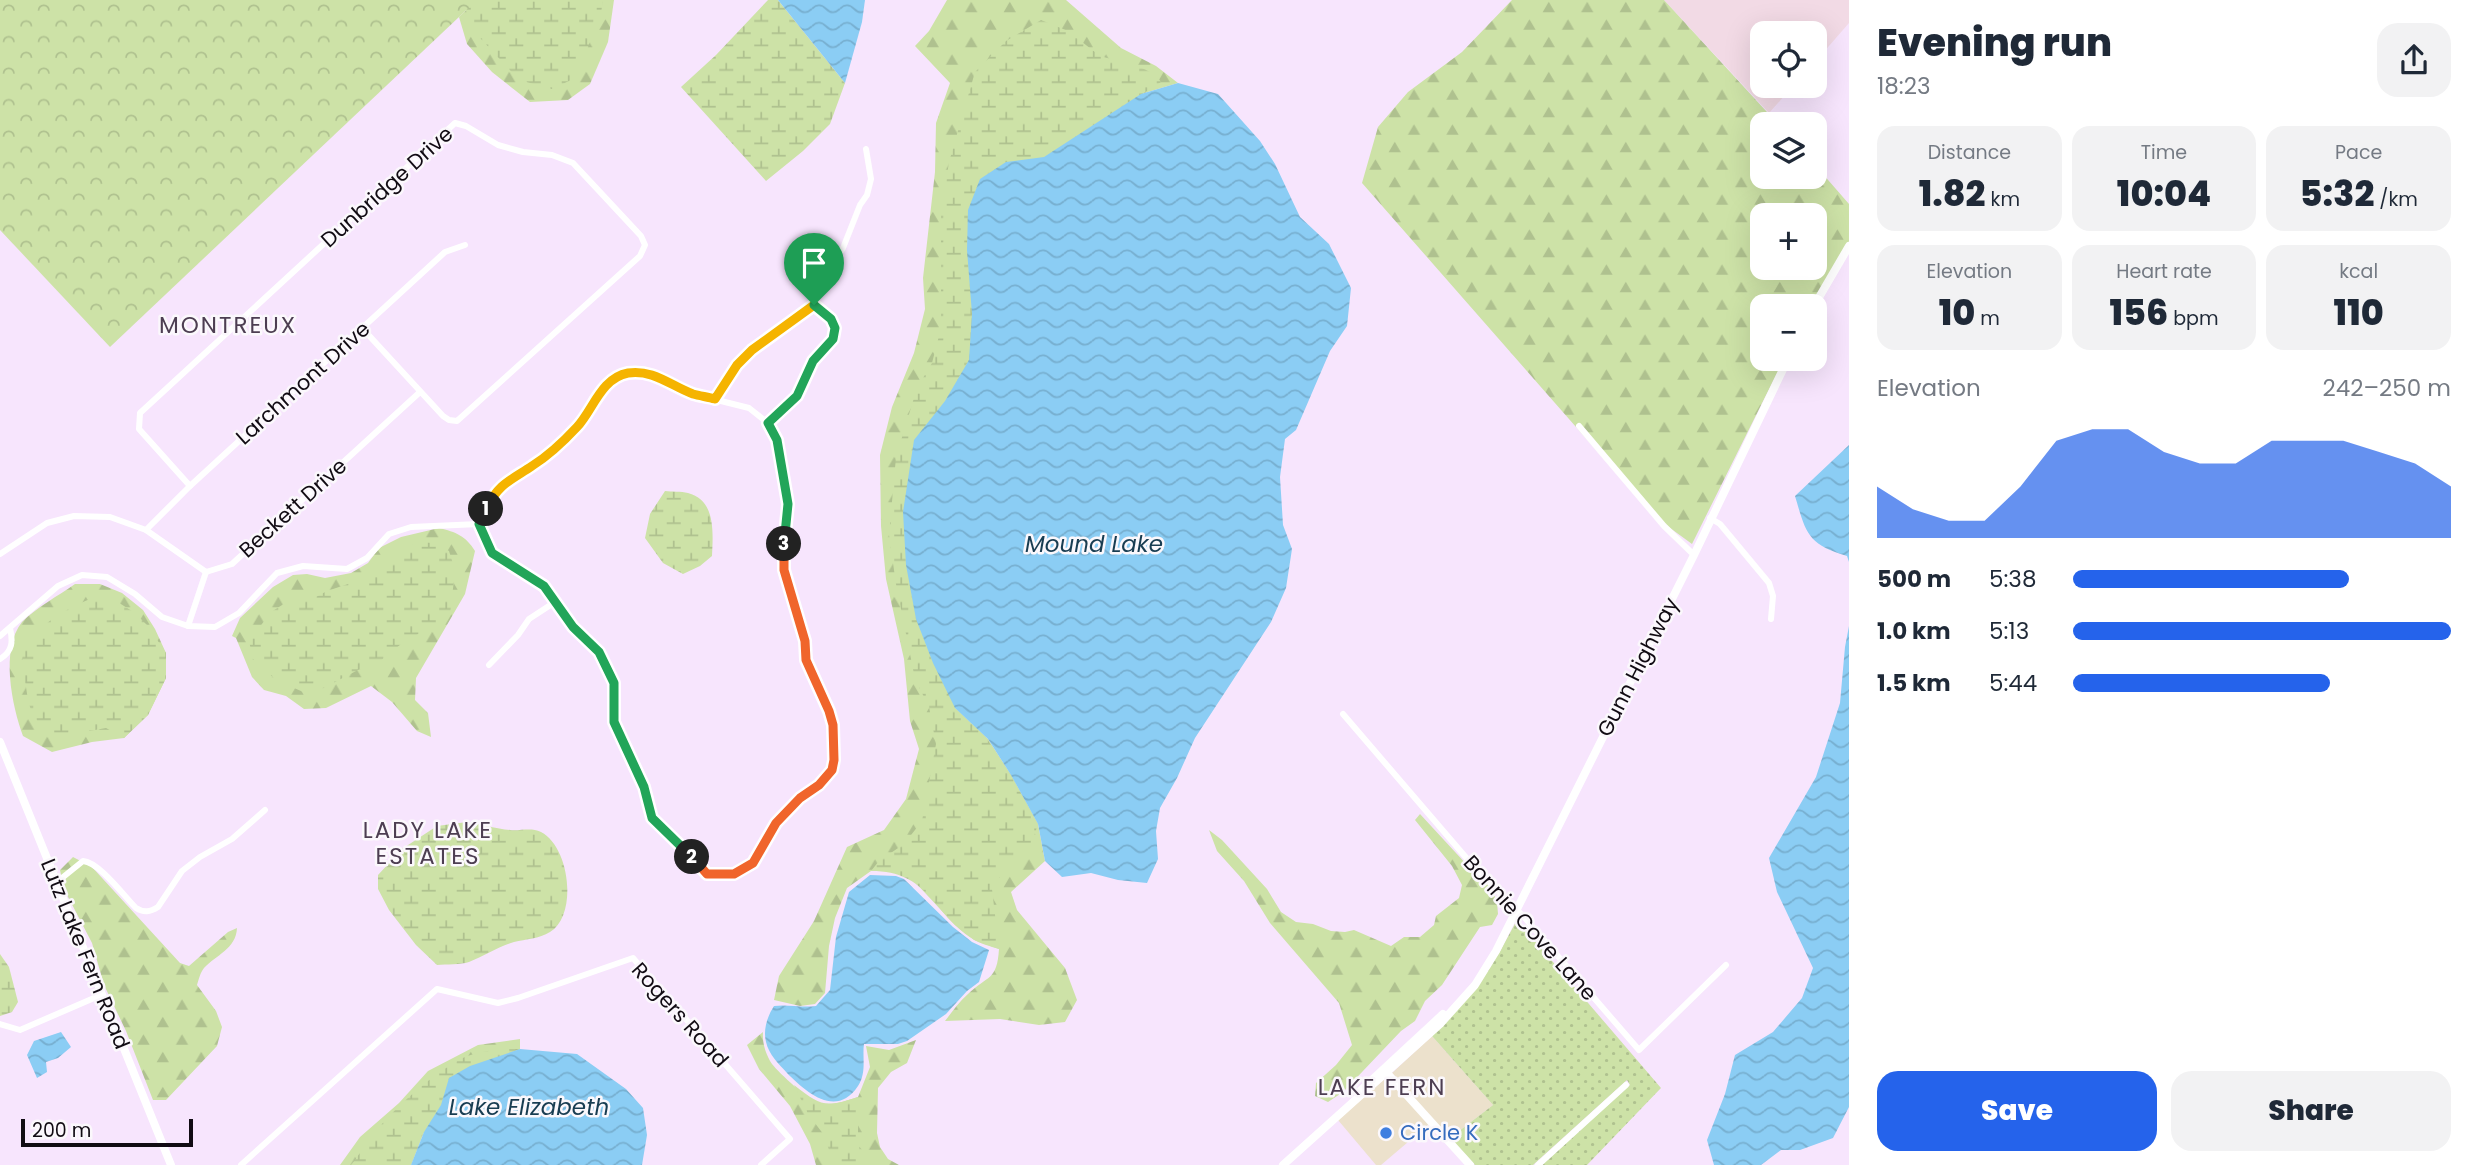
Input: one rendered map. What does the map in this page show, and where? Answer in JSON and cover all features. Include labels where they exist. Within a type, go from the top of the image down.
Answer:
[{"type":"main road","points":[[1821,294],[1849,246]]},
{"type":"main road","name":"Gunn Highway","points":[[1283,1165],[1385,1071],[1444,1012],[1482,972],[1496,951],[1694,555],[1782,371]]},
{"type":"main road","name":"Lutz Lake Fern Road","points":[[0,742],[171,1165]]},
{"type":"main road","points":[[1385,1071],[1470,1165]]},
{"type":"street","name":"Dunbridge Drive","points":[[190,486],[139,429],[140,413],[455,123],[466,126],[498,145],[523,152],[551,155],[573,163],[641,236],[645,245],[640,256],[460,419],[452,421],[446,418],[363,329]]},
{"type":"street","points":[[715,399],[737,365],[752,350],[814,305],[821,282],[843,248],[860,205],[867,195],[871,179],[866,149]]},
{"type":"street","name":"Larchmont Drive","points":[[146,530],[190,486],[445,252],[465,245]]},
{"type":"street","points":[[768,423],[797,396],[813,361],[833,339],[835,328],[831,319],[814,305]]},
{"type":"street","points":[[626,373],[665,379],[693,394],[715,399],[749,408],[768,423],[777,440],[788,504],[784,570],[805,641],[808,667],[833,725],[832,770],[776,823],[753,863],[734,874],[707,874],[687,850],[652,818],[644,787],[614,722],[614,683],[599,652],[573,627],[544,586],[492,553],[479,524],[492,496],[506,480],[534,465],[560,443],[579,425],[609,383],[626,373]]},
{"type":"street","name":"Beckett Drive","points":[[206,572],[232,564],[421,392]]},
{"type":"street","points":[[1579,426],[1664,526],[1694,555]]},
{"type":"street","points":[[0,554],[47,523],[74,516],[110,517],[146,530],[206,572],[188,626]]},
{"type":"street","points":[[1710,518],[1720,524],[1769,583],[1773,596],[1771,620]]},
{"type":"street","points":[[0,636],[58,586],[82,575],[107,577],[135,594],[162,617],[188,626],[215,627],[239,613],[277,573],[303,566],[347,569],[366,558],[389,534],[411,527],[479,524]]},
{"type":"street","points":[[489,665],[518,635],[529,619],[555,602]]},
{"type":"street","points":[[0,659],[11,646],[10,628]]},
{"type":"street","name":"Bonnie Cove Lane","points":[[1343,714],[1475,868],[1518,910],[1639,1050],[1726,965]]},
{"type":"street","points":[[57,881],[83,860],[88,860],[136,908],[141,911],[152,910],[158,907],[182,871],[232,839],[265,810]]},
{"type":"street","name":"Rogers Road","points":[[240,1165],[437,989],[498,1003],[633,958],[790,1139],[761,1165]]},
{"type":"street","points":[[0,1024],[20,1030],[101,995]]},
{"type":"street","points":[[1538,1165],[1626,1084]]},
{"type":"shaded area","points":[[1664,0],[1849,0],[1849,23],[1827,48],[1827,21],[1750,21],[1750,93]]},
{"type":"shaded area","points":[[1755,98],[1782,98],[1770,112]]},
{"type":"shaded area","points":[[1432,1036],[1493,1105],[1450,1138],[1392,1073]]},
{"type":"shaded area","points":[[1387,1077],[1434,1129],[1428,1125],[1381,1165],[1376,1165],[1338,1120]]},
{"type":"green space","points":[[0,0],[477,0],[110,347],[0,230]]},
{"type":"green space","points":[[463,0],[603,0],[601,13],[585,55],[571,80],[552,89],[519,80],[471,28]]},
{"type":"green space","points":[[477,0],[614,0],[608,42],[590,84],[568,100],[530,102],[492,72],[467,44],[459,17]]},
{"type":"green space","points":[[768,0],[778,0],[845,83],[830,124],[803,151],[766,181],[681,87],[716,55]]},
{"type":"green space","points":[[947,0],[1066,0],[1121,48],[1156,66],[1178,83],[1141,94],[1081,135],[955,708],[988,739],[1038,824],[1045,861],[1011,892],[1017,910],[1065,968],[1077,1000],[1065,1022],[1039,1025],[1000,1019],[945,1021],[965,997],[994,972],[999,949],[974,940],[955,925],[913,880],[895,871],[871,871],[847,888],[835,918],[829,946],[825,993],[815,1004],[800,1006],[774,1000],[779,976],[814,921],[847,847],[884,830],[906,799],[919,749],[910,721],[904,659],[886,579],[881,526],[880,455],[892,407],[914,353],[925,309],[923,278],[935,172],[936,123],[950,83],[915,46],[929,31]]},
{"type":"green space","points":[[1512,0],[1664,0],[1750,94],[1750,98],[1754,98],[1767,112],[1750,112],[1750,189],[1827,189],[1827,179],[1849,204],[1849,242],[1827,278],[1827,203],[1750,203],[1750,280],[1826,280],[1817,294],[1750,294],[1750,371],[1778,371],[1692,544],[1655,517],[1362,183],[1378,127],[1408,92],[1462,52]]},
{"type":"green space","points":[[1041,20],[1068,31],[1100,56],[1140,67],[1156,75],[1161,82],[1044,157],[1006,162],[980,179],[968,210],[967,250],[972,314],[969,360],[945,401],[903,512],[906,565],[916,619],[933,663],[955,708],[985,736],[1011,775],[1038,824],[1032,842],[1007,866],[992,889],[999,949],[976,941],[959,929],[928,895],[906,878],[871,871],[879,861],[904,844],[922,821],[936,744],[929,707],[915,679],[889,535],[896,457],[917,388],[932,363],[941,328],[941,213],[949,162],[975,72],[1006,41]]},
{"type":"green space","points":[[665,491],[685,492],[697,497],[704,503],[711,518],[712,556],[700,566],[683,574],[663,563],[645,538],[650,514]]},
{"type":"green space","points":[[439,528],[460,535],[475,551],[465,594],[416,678],[415,700],[428,713],[431,737],[417,731],[392,702],[371,686],[326,708],[304,709],[286,696],[264,690],[252,677],[236,638],[232,636],[240,618],[273,587],[293,575],[307,574],[325,578],[351,573],[368,563],[379,548],[401,537]]},
{"type":"green space","points":[[416,542],[433,543],[449,551],[454,567],[450,614],[439,624],[406,640],[379,662],[310,695],[276,680],[253,659],[249,641],[271,612],[290,600],[314,598],[363,579],[377,566]]},
{"type":"green space","points":[[75,584],[100,584],[122,593],[143,610],[166,653],[166,678],[148,715],[124,738],[92,742],[52,752],[23,736],[12,694],[11,647],[22,622]]},
{"type":"green space","points":[[90,599],[113,599],[135,613],[147,625],[166,653],[166,678],[148,715],[124,738],[106,728],[56,737],[38,722],[29,704],[22,662],[26,645],[51,620]]},
{"type":"green space","points":[[1420,814],[1468,866],[1489,882],[1497,902],[1498,914],[1492,925],[1480,927],[1442,985],[1425,1001],[1415,1021],[1401,1031],[1343,1092],[1328,1102],[1315,1096],[1316,1083],[1336,1065],[1352,1045],[1339,1003],[1270,923],[1244,881],[1217,851],[1209,830],[1222,840],[1267,889],[1281,912],[1296,922],[1313,924],[1331,931],[1354,930],[1391,946],[1404,937],[1420,937],[1434,925],[1436,916],[1459,898],[1462,885],[1452,866],[1415,820]]},
{"type":"green space","points":[[467,822],[541,832],[559,852],[567,881],[567,897],[559,923],[550,932],[508,944],[469,962],[437,965],[416,945],[389,910],[378,889],[378,875],[402,849],[437,826]]},
{"type":"green space","points":[[73,857],[92,867],[180,963],[189,966],[228,932],[237,928],[233,941],[204,968],[197,985],[216,1011],[222,1027],[217,1046],[166,1100],[153,1100],[126,1031],[104,985],[92,943],[64,889],[60,870]]},
{"type":"green space","points":[[1517,920],[1661,1088],[1587,1165],[1542,1165],[1630,1085],[1627,1080],[1533,1165],[1475,1165],[1450,1138],[1493,1105],[1432,1036],[1499,953]]},
{"type":"green space","points":[[0,954],[9,967],[18,1002],[12,1012],[0,1016]]},
{"type":"green space","points":[[763,1032],[765,1049],[772,1064],[802,1092],[825,1104],[858,1097],[870,1067],[866,1046],[889,1050],[916,1040],[907,1063],[891,1072],[878,1088],[877,1133],[880,1147],[888,1159],[899,1165],[816,1165],[810,1144],[790,1106],[759,1069],[747,1045]]},
{"type":"green space","points":[[520,1039],[520,1049],[499,1057],[423,1134],[411,1165],[340,1165],[360,1137],[399,1103],[428,1071],[478,1045]]},
{"type":"green space","points":[[501,1049],[520,1049],[449,1078],[441,1105],[423,1134],[411,1165],[351,1165],[389,1117],[435,1076],[464,1058]]},
{"type":"green space","points":[[794,1085],[823,1103],[837,1103],[858,1097],[858,1145],[875,1165],[834,1165],[824,1135],[808,1114]]},
{"type":"water","points":[[778,0],[865,0],[862,22],[845,83]]},
{"type":"water","name":"Mound Lake","points":[[1178,83],[1218,94],[1260,141],[1275,164],[1300,217],[1329,244],[1351,288],[1347,326],[1330,351],[1296,430],[1285,439],[1280,477],[1283,525],[1292,549],[1286,588],[1271,622],[1195,738],[1160,808],[1156,831],[1158,859],[1147,883],[1118,880],[1091,873],[1062,877],[1045,861],[1038,824],[1011,775],[988,739],[955,708],[933,663],[916,619],[906,565],[903,512],[914,440],[945,401],[969,360],[972,314],[967,250],[968,210],[980,179],[1006,162],[1044,157],[1141,94]]},
{"type":"water","points":[[1849,445],[1849,562],[1847,556],[1824,547],[1810,535],[1795,496]]},
{"type":"water","points":[[1849,626],[1849,1107],[1833,1138],[1800,1150],[1781,1150],[1761,1165],[1714,1165],[1707,1140],[1725,1094],[1735,1055],[1773,1032],[1802,998],[1813,968],[1777,892],[1769,858],[1816,777],[1840,703]]},
{"type":"water","points":[[870,875],[904,879],[953,927],[972,942],[989,950],[979,982],[946,1014],[907,1041],[898,1044],[864,1044],[861,1081],[849,1096],[840,1101],[831,1101],[812,1094],[781,1066],[767,1047],[765,1028],[774,1006],[816,1006],[830,990],[836,937],[849,892]]},
{"type":"water","points":[[61,1032],[71,1047],[58,1058],[46,1062],[47,1072],[37,1078],[27,1055],[34,1041]]},
{"type":"water","name":"Lake Elizabeth","points":[[520,1049],[577,1054],[626,1089],[643,1108],[647,1135],[642,1165],[411,1165],[424,1132],[441,1105],[449,1078],[470,1066]]},
{"type":"place","name":"Circle K","points":[[1386,1133]]},
{"type":"district","name":"MONTREUX","points":[[228,325]]},
{"type":"district","name":"LADY LAKE ESTATES","points":[[428,843]]},
{"type":"district","name":"LAKE FERN","points":[[1382,1087]]},
{"type":"route","points":[[814,305],[831,319],[835,328],[833,339],[813,361],[797,396],[768,423],[777,440],[788,504],[784,570],[805,641],[810,674],[825,702],[833,725],[834,760],[832,770],[819,785],[800,798],[776,823],[753,863],[734,874],[707,874],[687,850],[652,818],[644,787],[614,722],[614,683],[599,652],[573,627],[544,586],[492,553],[479,524],[492,496],[506,480],[534,465],[560,443],[579,425],[609,383],[626,373],[645,374],[665,379],[693,394],[715,399],[737,365],[752,350],[814,305]]}]
